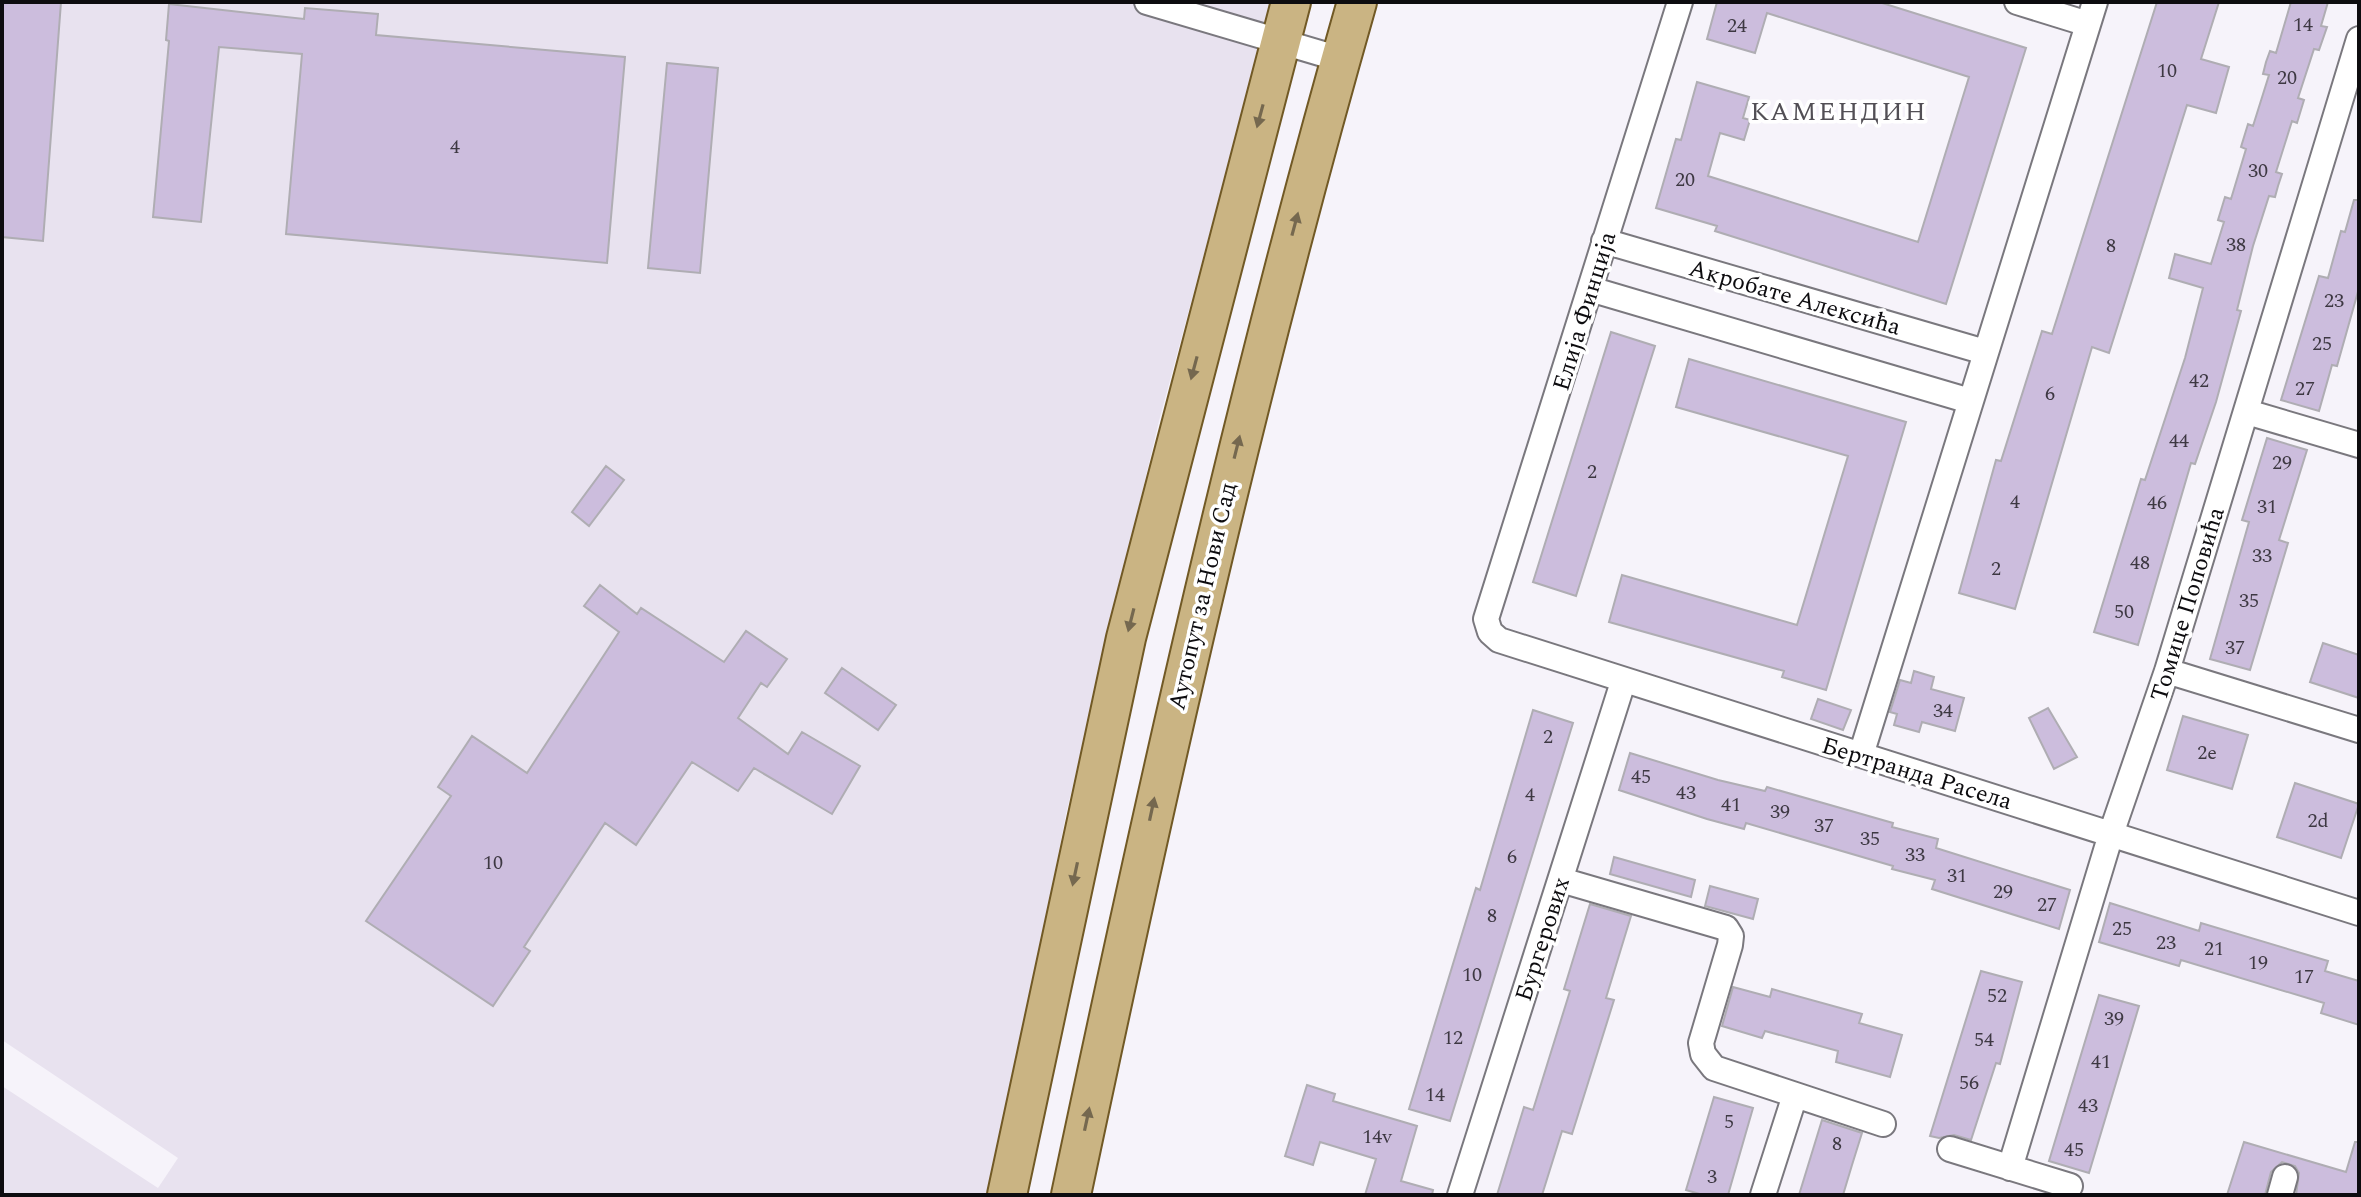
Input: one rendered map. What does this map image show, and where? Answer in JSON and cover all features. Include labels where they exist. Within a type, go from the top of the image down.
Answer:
[{"type":"main road","points":[[1007,1195],[1126,638],[1291,2]]},
{"type":"main road","name":"Аутопут за Нови Сад","points":[[1071,1195],[1189,646],[1274,299],[1357,2]]},
{"type":"street","points":[[1147,2],[1340,59]]},
{"type":"street","name":"Елија Финција","points":[[1486,619],[1680,2]]},
{"type":"street","points":[[1861,755],[2092,13],[2017,2]]},
{"type":"street","name":"Томице Поповића","points":[[2010,1168],[2111,834],[2167,671],[2359,39]]},
{"type":"street","name":"Акробате Алексића","points":[[1604,241],[1985,352]]},
{"type":"street","name":"Акробате Алексића","points":[[1590,289],[1970,401]]},
{"type":"street","points":[[2247,412],[2359,445]]},
{"type":"street","name":"Бертранда Расела","points":[[1486,619],[1490,632],[1499,640],[1623,682],[2359,913]]},
{"type":"street","points":[[2167,671],[2359,730]]},
{"type":"street","name":"Бургерових","points":[[1460,1195],[1623,682]]},
{"type":"street","points":[[1561,880],[1726,928],[1731,936],[1730,945],[1701,1043],[1703,1054],[1714,1068],[1883,1124]]},
{"type":"street","points":[[1763,1195],[1795,1095]]},
{"type":"street","points":[[1950,1149],[2070,1186]]},
{"type":"shaded area","points":[[2,2],[1272,2],[1159,421],[1066,814],[993,1195],[2,1195],[2,1086],[158,1188],[178,1158],[2,1040]]},
{"type":"building","points":[[2,2],[61,2],[43,241],[2,237]]},
{"type":"building","points":[[1717,2],[1879,2],[2026,48],[1946,304],[1715,231],[1717,226],[1656,208],[1676,139],[1681,140],[1697,82],[1749,97],[1743,118],[1750,120],[1744,140],[1720,133],[1708,176],[1918,242],[1969,77],[1767,13],[1755,53],[1707,39]]},
{"type":"building","points":[[2157,2],[2219,2],[2201,59],[2229,67],[2216,113],[2187,105],[2109,353],[2092,347],[2015,609],[1959,593],[1996,460],[2001,461],[2042,331],[2052,334]]},
{"type":"building","points":[[2291,2],[2328,2],[2321,26],[2327,27],[2319,50],[2314,49],[2298,98],[2304,100],[2297,123],[2292,121],[2276,172],[2282,174],[2275,197],[2269,196],[2253,246],[2237,310],[2241,311],[2216,402],[2195,464],[2191,463],[2138,645],[2094,632],[2141,479],[2145,480],[2185,358],[2203,288],[2169,278],[2175,254],[2211,264],[2224,222],[2218,220],[2225,197],[2231,199],[2246,149],[2241,147],[2248,124],[2253,126],[2269,75],[2263,74],[2266,62],[2270,51],[2276,53]]},
{"type":"building","points":[[169,4],[304,19],[305,8],[378,14],[376,35],[625,57],[607,263],[286,234],[302,54],[219,47],[201,222],[153,217],[169,41],[166,40]]},
{"type":"building","points":[[667,63],[718,68],[700,273],[648,268]]},
{"type":"building","points":[[2354,200],[2359,200],[2359,288],[2337,366],[2332,365],[2319,411],[2281,400],[2319,276],[2328,278],[2341,231],[2345,232]]},
{"type":"building","points":[[1611,332],[1655,346],[1576,596],[1533,582]]},
{"type":"building","points":[[1689,359],[1906,422],[1826,690],[1782,677],[1784,671],[1609,622],[1622,575],[1797,625],[1848,456],[1676,407]]},
{"type":"building","points":[[2267,438],[2307,450],[2279,540],[2288,543],[2250,670],[2210,659],[2249,522],[2242,520]]},
{"type":"building","points":[[606,466],[624,480],[589,526],[572,512]]},
{"type":"building","points":[[600,585],[637,614],[641,608],[724,662],[746,631],[787,659],[767,687],[761,683],[738,718],[788,754],[802,732],[860,766],[832,814],[754,768],[738,791],[692,762],[636,845],[605,823],[524,947],[530,951],[493,1006],[366,921],[451,796],[438,787],[472,736],[527,773],[619,632],[584,606]]},
{"type":"building","points":[[2323,643],[2359,655],[2359,698],[2310,682]]},
{"type":"building","points":[[842,668],[896,705],[878,730],[825,693]]},
{"type":"building","points":[[1914,671],[1934,677],[1931,689],[1964,698],[1955,731],[1922,722],[1919,732],[1894,725],[1897,714],[1890,712],[1900,680],[1911,683]]},
{"type":"building","points":[[1818,699],[1851,710],[1843,730],[1811,719]]},
{"type":"building","points":[[2048,708],[2077,757],[2054,769],[2029,718]]},
{"type":"building","points":[[1533,710],[1573,723],[1450,1121],[1409,1109],[1476,888],[1480,890]]},
{"type":"building","points":[[2183,716],[2248,735],[2232,789],[2167,770]]},
{"type":"building","points":[[1630,753],[1718,780],[1765,791],[1767,787],[1893,823],[1892,827],[1938,839],[1936,848],[2070,890],[2059,929],[1932,889],[1935,880],[1892,869],[1893,866],[1746,823],[1744,829],[1707,819],[1619,790]]},
{"type":"building","points":[[2295,783],[2359,804],[2341,858],[2277,837]]},
{"type":"building","points":[[1614,857],[1695,880],[1691,897],[1610,874]]},
{"type":"building","points":[[1710,886],[1758,899],[1753,919],[1705,906]]},
{"type":"building","points":[[2110,903],[2199,931],[2201,923],[2328,961],[2325,971],[2359,981],[2359,1025],[2321,1013],[2324,1003],[2181,960],[2179,966],[2099,942]]},
{"type":"building","points":[[1590,904],[1631,916],[1606,998],[1614,1000],[1572,1134],[1562,1131],[1542,1195],[1497,1195],[1524,1107],[1533,1110],[1570,991],[1564,989]]},
{"type":"building","points":[[1981,971],[2022,982],[2000,1064],[1996,1063],[1971,1140],[1954,1135],[1930,1136]]},
{"type":"building","points":[[1733,987],[1770,997],[1772,989],[1862,1014],[1859,1023],[1902,1035],[1890,1077],[1836,1062],[1838,1051],[1765,1031],[1762,1038],[1722,1026]]},
{"type":"building","points":[[2099,995],[2139,1006],[2089,1173],[2049,1161]]},
{"type":"building","points":[[1307,1085],[1335,1094],[1333,1101],[1417,1126],[1401,1181],[1433,1190],[1432,1195],[1365,1195],[1376,1159],[1320,1142],[1313,1165],[1285,1156]]},
{"type":"building","points":[[1714,1097],[1753,1108],[1728,1195],[1703,1195],[1686,1190]]},
{"type":"building","points":[[1822,1120],[1862,1133],[1843,1195],[1799,1195]]},
{"type":"building","points":[[2244,1142],[2346,1172],[2355,1142],[2359,1142],[2359,1195],[2296,1195],[2299,1173],[2295,1166],[2282,1162],[2271,1172],[2265,1195],[2227,1195]]},
{"type":"district","name":"КАМЕНДИН","points":[[1839,111]]}]
